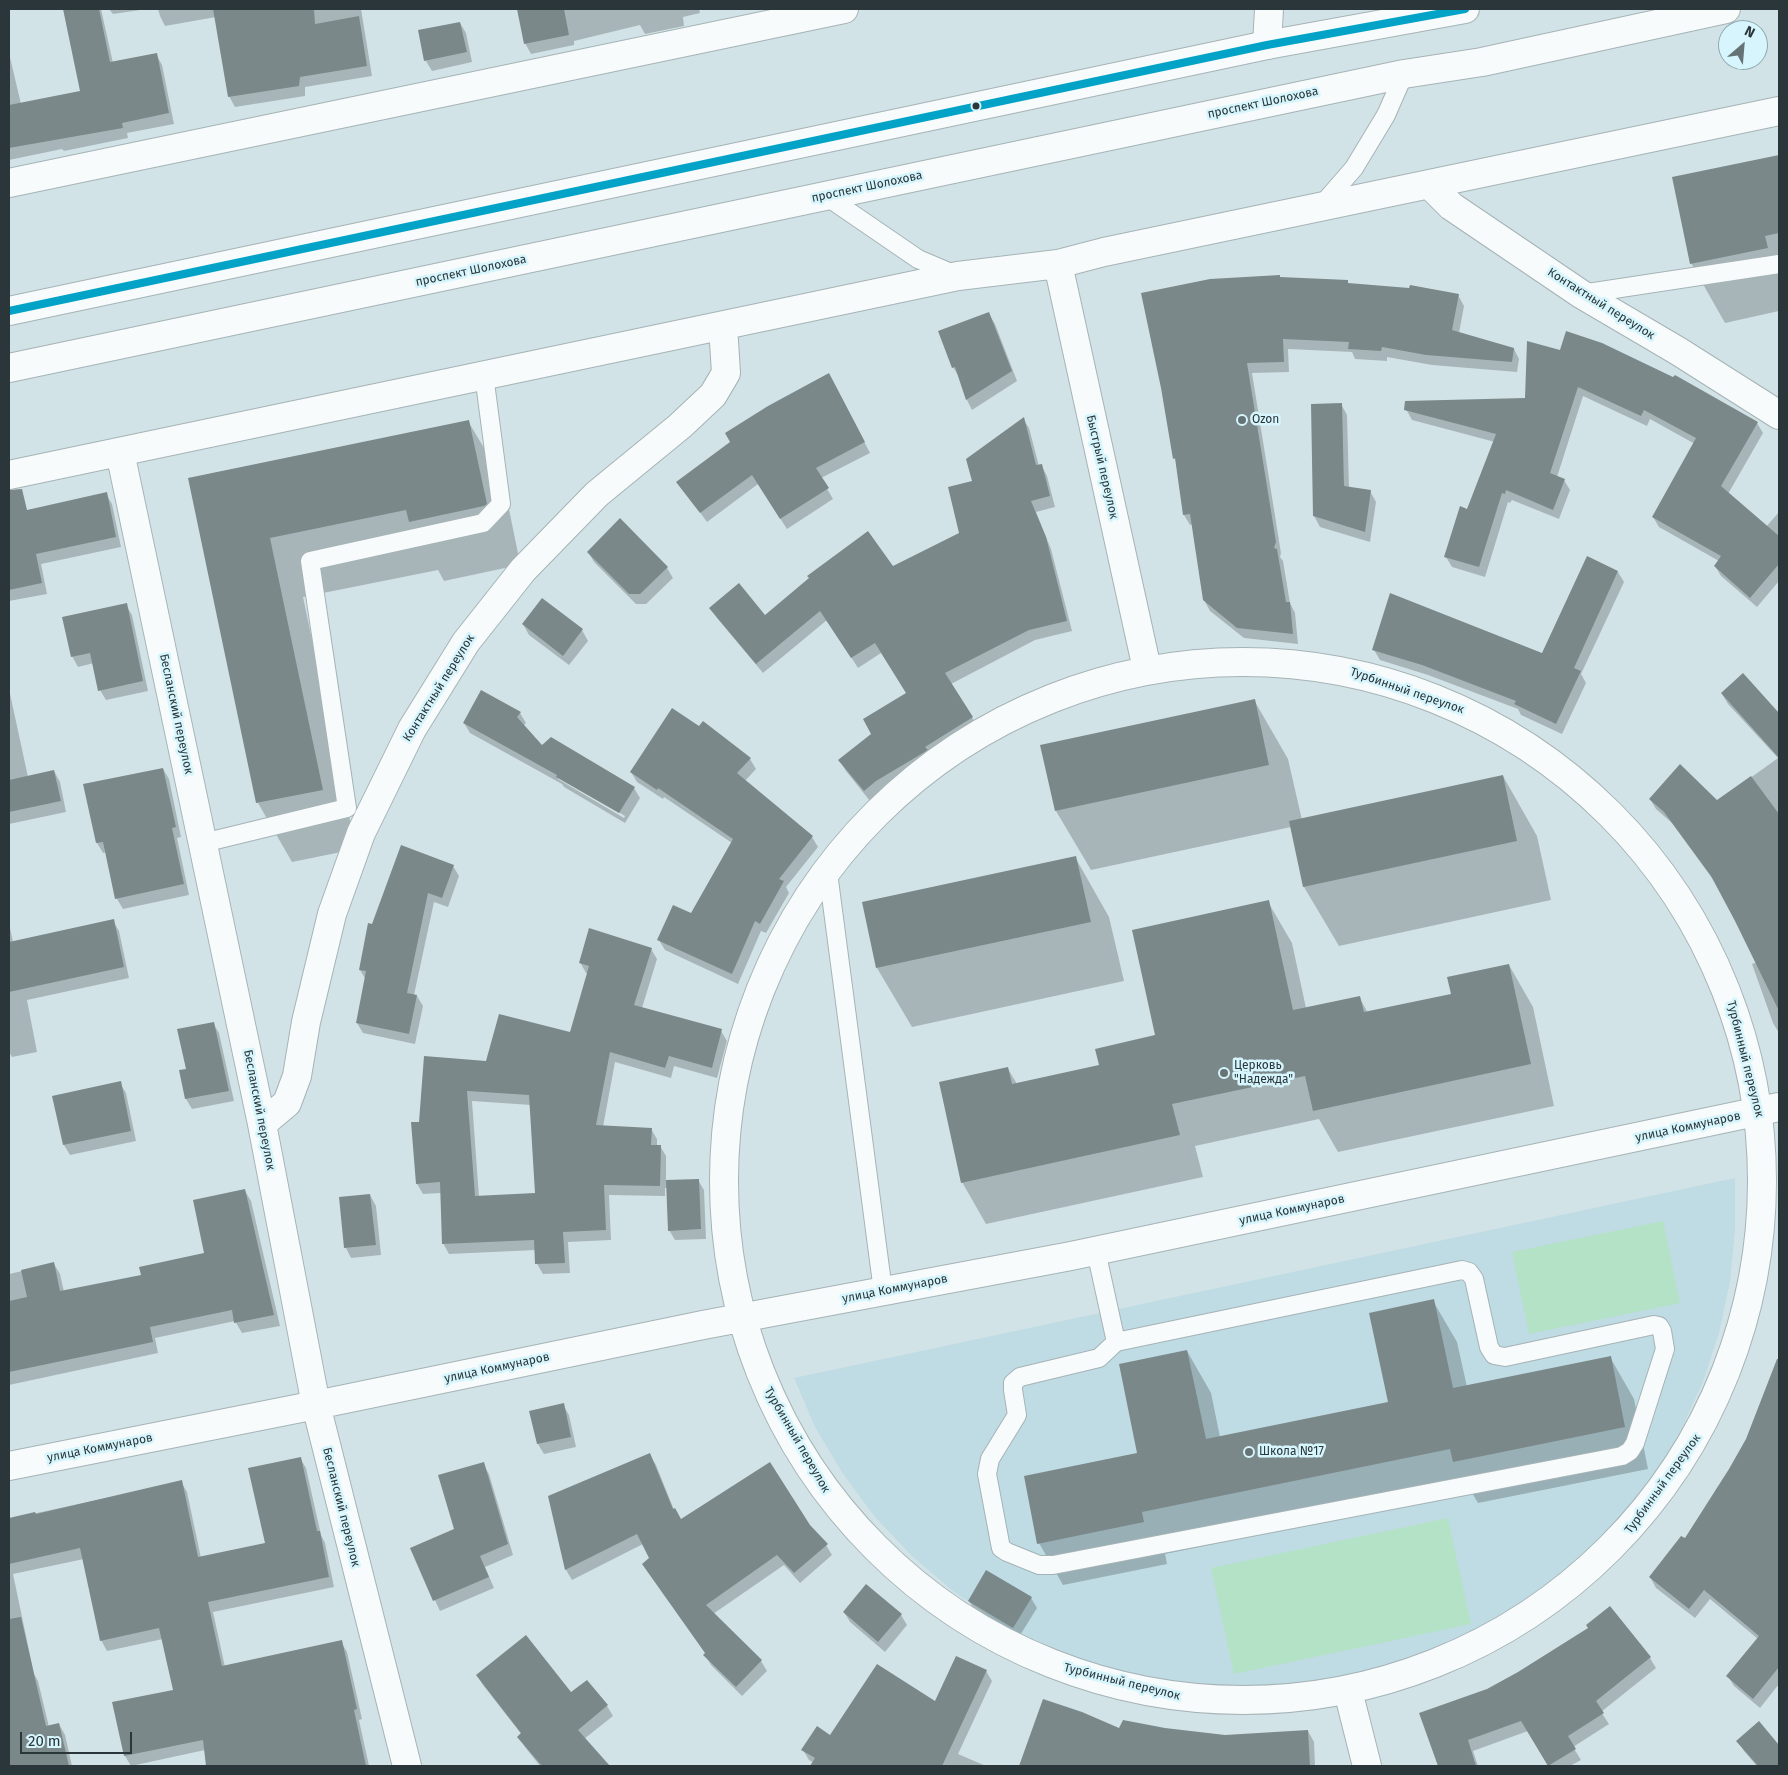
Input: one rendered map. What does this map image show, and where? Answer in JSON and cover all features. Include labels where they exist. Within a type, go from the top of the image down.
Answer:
[{"type":"street","points":[[9,183],[844,9]]},
{"type":"street","points":[[1267,45],[1269,9]]},
{"type":"street","points":[[9,311],[1267,45],[1465,9]]},
{"type":"street","name":"проспект Шолохова","points":[[9,368],[1404,74],[1482,62],[1726,9]]},
{"type":"street","points":[[9,476],[958,276],[1058,264],[1104,252],[1779,111]]},
{"type":"street","name":"Контактный переулок","points":[[1429,184],[1451,206],[1581,294],[1678,351],[1779,414]]},
{"type":"street","name":"Быстрый переулок","points":[[1058,264],[1147,669]]},
{"type":"street","name":"Контактный переулок","points":[[262,1124],[287,1103],[297,1076],[306,1022],[332,914],[361,834],[412,729],[466,642],[523,570],[597,494],[680,426],[713,395],[726,373],[724,326]]},
{"type":"street","name":"Бесланский переулок","points":[[120,452],[262,1124],[316,1405],[407,1766]]},
{"type":"street","name":"Турбинный переулок","points":[[1248,660],[1346,670],[1466,710],[1545,757],[1624,826],[1695,922],[1734,1007],[1769,1110],[1762,1131],[1766,1204],[1745,1323],[1703,1428],[1624,1537],[1533,1614],[1428,1668],[1348,1691],[1280,1700],[1176,1697],[1071,1672],[975,1627],[894,1566],[828,1495],[768,1395],[742,1318],[725,1239],[722,1162],[726,1113],[744,1029],[780,940],[827,865],[900,788],[987,726],[1067,690],[1147,669],[1248,660]]},
{"type":"street","name":"улица Коммунаров","points":[[9,1466],[742,1318],[1096,1251],[1769,1110]]},
{"type":"street","points":[[1348,1691],[1367,1766]]},
{"type":"lane","points":[[1321,206],[1354,168],[1386,115],[1404,74]]},
{"type":"lane","points":[[826,196],[918,259],[958,276]]},
{"type":"lane","points":[[1581,294],[1779,264]]},
{"type":"lane","points":[[203,843],[348,808],[310,561],[483,523],[501,504],[484,375]]},
{"type":"lane","points":[[827,865],[883,1291]]},
{"type":"lane","points":[[1096,1251],[1116,1342]]},
{"type":"lane","points":[[1462,1270],[1469,1272],[1474,1279],[1489,1347],[1494,1355],[1505,1357],[1654,1325],[1658,1326],[1662,1331],[1665,1349],[1635,1443],[1630,1451],[1622,1456],[1053,1566],[1039,1565],[1006,1552],[1001,1548],[987,1474],[990,1459],[1017,1415],[1012,1390],[1013,1383],[1020,1377],[1099,1358],[1116,1342],[1462,1270]]},
{"type":"shaded area","name":"Школа №17","points":[[1735,1178],[1735,1230],[1730,1282],[1719,1333],[1703,1382],[1681,1430],[1655,1474],[1624,1516],[1588,1554],[1549,1589],[1506,1618],[1461,1644],[1412,1664],[1362,1678],[1309,1688],[1255,1691],[1201,1689],[1148,1681],[1096,1667],[1046,1647],[998,1622],[953,1591],[912,1556],[875,1517],[843,1474],[815,1427],[794,1378]]},
{"type":"green space","points":[[1663,1221],[1680,1303],[1529,1334],[1512,1252]]},
{"type":"green space","points":[[1448,1518],[1471,1624],[1234,1674],[1211,1568]]},
{"type":"building","points":[[63,9],[99,9],[110,62],[157,53],[169,113],[122,123],[123,128],[9,148],[9,105],[80,91]]},
{"type":"building","points":[[213,9],[314,9],[315,24],[359,16],[367,66],[300,77],[299,86],[228,97]]},
{"type":"building","points":[[517,9],[564,9],[569,35],[524,44]]},
{"type":"building","points":[[460,22],[467,52],[424,61],[418,30]]},
{"type":"building","points":[[1779,155],[1779,233],[1765,236],[1768,248],[1690,264],[1672,177]]},
{"type":"building","points":[[1280,275],[1280,277],[1348,280],[1348,283],[1409,288],[1410,285],[1459,294],[1452,330],[1514,348],[1512,362],[1426,355],[1382,347],[1381,351],[1348,349],[1349,342],[1283,339],[1284,362],[1247,363],[1276,542],[1274,548],[1277,549],[1286,602],[1290,602],[1293,634],[1237,628],[1203,600],[1190,514],[1183,515],[1175,458],[1173,459],[1161,388],[1141,293],[1210,279]]},
{"type":"building","points":[[989,312],[1012,371],[966,400],[955,367],[952,368],[938,331]]},
{"type":"building","points":[[1566,331],[1602,343],[1673,377],[1675,375],[1758,422],[1721,486],[1779,536],[1779,564],[1750,598],[1714,566],[1721,556],[1652,517],[1696,438],[1644,410],[1641,416],[1578,387],[1550,473],[1565,479],[1553,510],[1506,490],[1505,494],[1502,493],[1479,567],[1444,557],[1460,506],[1467,509],[1496,434],[1404,410],[1405,401],[1525,398],[1527,341],[1560,350]]},
{"type":"building","points":[[829,373],[865,442],[816,468],[829,488],[780,519],[752,475],[700,513],[676,482],[730,442],[725,433],[768,406]]},
{"type":"building","points":[[1342,403],[1344,486],[1371,490],[1365,532],[1313,516],[1311,404]]},
{"type":"building","points":[[1024,417],[1036,465],[1042,464],[1050,496],[1031,501],[1046,537],[1067,621],[1029,630],[945,673],[973,717],[925,747],[928,750],[876,781],[864,791],[838,760],[871,734],[863,719],[906,693],[875,643],[851,658],[820,611],[756,664],[709,608],[739,583],[765,615],[809,578],[807,576],[868,531],[893,566],[959,533],[948,487],[972,481],[966,459]]},
{"type":"building","points":[[469,420],[487,504],[484,506],[409,522],[406,510],[270,538],[323,790],[256,803],[188,478]]},
{"type":"building","points":[[22,489],[27,510],[107,492],[116,537],[36,554],[42,583],[9,590],[9,490]]},
{"type":"building","points":[[620,518],[668,567],[640,594],[629,594],[587,552]]},
{"type":"building","points":[[1587,556],[1618,571],[1574,668],[1581,671],[1556,724],[1514,704],[1516,701],[1422,665],[1372,650],[1390,593],[1542,653]]},
{"type":"building","points":[[542,598],[583,629],[563,656],[522,624]]},
{"type":"building","points":[[127,603],[143,681],[98,691],[90,653],[71,657],[62,617]]},
{"type":"building","points":[[1743,673],[1779,713],[1779,758],[1721,693]]},
{"type":"building","points":[[481,690],[521,712],[517,717],[542,745],[551,737],[635,787],[619,813],[556,777],[557,775],[463,723]]},
{"type":"building","points":[[1255,699],[1269,765],[1055,811],[1040,745]]},
{"type":"building","points":[[672,708],[699,726],[703,721],[751,758],[737,773],[813,836],[779,879],[784,881],[760,924],[755,921],[732,974],[657,940],[673,905],[691,913],[733,839],[658,788],[657,790],[630,772]]},
{"type":"building","points":[[1680,764],[1717,800],[1751,776],[1779,814],[1779,1011],[1711,876],[1664,812],[1649,799]]},
{"type":"building","points":[[163,768],[176,827],[172,828],[184,884],[115,899],[103,842],[96,843],[83,784]]},
{"type":"building","points":[[54,770],[61,801],[9,812],[9,780]]},
{"type":"building","points":[[1503,775],[1517,841],[1303,887],[1289,821]]},
{"type":"building","points":[[401,845],[454,865],[442,898],[428,893],[407,993],[417,995],[409,1034],[356,1023],[366,971],[359,970],[368,923],[372,924]]},
{"type":"building","points":[[1076,856],[1091,922],[876,968],[862,902]]},
{"type":"building","points":[[1269,900],[1293,1010],[1360,996],[1364,1012],[1451,994],[1447,977],[1509,964],[1531,1064],[1313,1111],[1305,1076],[1172,1104],[1180,1135],[961,1183],[939,1082],[1008,1067],[1012,1084],[1099,1065],[1095,1049],[1155,1035],[1132,930]]},
{"type":"building","points":[[114,919],[124,967],[9,992],[9,942]]},
{"type":"building","points":[[589,928],[652,948],[634,1005],[722,1029],[712,1068],[669,1056],[665,1068],[610,1052],[596,1125],[652,1128],[651,1145],[661,1145],[660,1186],[604,1185],[606,1230],[563,1232],[565,1263],[535,1264],[534,1240],[442,1244],[440,1182],[416,1184],[411,1122],[419,1122],[424,1056],[486,1061],[499,1014],[570,1032],[589,966],[579,963]],"holes":[[[467,1091],[529,1095],[535,1193],[475,1196]]]},
{"type":"building","points":[[214,1022],[229,1091],[185,1099],[179,1070],[186,1069],[177,1029]]},
{"type":"building","points":[[121,1081],[131,1131],[63,1145],[52,1096]]},
{"type":"building","points":[[699,1179],[701,1229],[668,1231],[666,1180]]},
{"type":"building","points":[[245,1189],[274,1315],[234,1323],[232,1310],[150,1327],[153,1342],[9,1372],[9,1301],[27,1297],[21,1270],[54,1262],[60,1291],[141,1275],[139,1267],[204,1253],[193,1200]]},
{"type":"building","points":[[370,1194],[376,1245],[344,1248],[339,1197]]},
{"type":"building","points":[[1434,1299],[1453,1388],[1611,1356],[1625,1427],[1453,1462],[1450,1449],[1142,1512],[1144,1522],[1037,1544],[1024,1476],[1137,1453],[1119,1364],[1187,1350],[1206,1439],[1388,1402],[1369,1313]]},
{"type":"building","points":[[1777,1359],[1779,1359],[1779,1667],[1753,1699],[1726,1676],[1759,1636],[1704,1590],[1689,1609],[1649,1577],[1681,1536],[1685,1538],[1729,1469],[1746,1439]]},
{"type":"building","points":[[564,1403],[571,1437],[537,1444],[529,1411]]},
{"type":"building","points":[[650,1453],[673,1509],[675,1508],[681,1519],[770,1462],[810,1525],[828,1544],[794,1573],[777,1555],[706,1605],[762,1660],[736,1687],[703,1655],[705,1653],[642,1564],[649,1558],[637,1534],[565,1570],[548,1496]]},
{"type":"building","points":[[301,1457],[317,1531],[320,1531],[329,1577],[208,1602],[222,1666],[342,1640],[357,1709],[354,1710],[366,1766],[206,1766],[203,1740],[124,1756],[112,1702],[173,1690],[159,1628],[100,1641],[80,1548],[9,1564],[9,1518],[35,1512],[36,1514],[182,1480],[198,1557],[265,1543],[248,1468]]},
{"type":"building","points":[[484,1462],[508,1544],[480,1556],[489,1577],[433,1601],[410,1548],[454,1529],[438,1475]]},
{"type":"building","points":[[986,1570],[1032,1597],[1013,1628],[968,1601]]},
{"type":"building","points":[[866,1584],[902,1614],[878,1642],[843,1612]]},
{"type":"building","points":[[1610,1606],[1651,1657],[1596,1701],[1604,1713],[1568,1736],[1576,1749],[1548,1766],[1521,1721],[1468,1740],[1476,1766],[1438,1766],[1419,1713],[1487,1689],[1518,1672],[1588,1628],[1586,1625]]},
{"type":"building","points":[[21,1617],[46,1726],[59,1723],[69,1766],[9,1766],[9,1619]]},
{"type":"building","points":[[526,1635],[571,1692],[587,1680],[608,1705],[578,1730],[610,1766],[542,1766],[517,1737],[521,1733],[476,1675]]},
{"type":"building","points":[[956,1656],[987,1670],[942,1766],[810,1766],[815,1758],[801,1750],[817,1726],[830,1735],[877,1664],[935,1701]]},
{"type":"building","points":[[1043,1699],[1082,1712],[1119,1728],[1123,1720],[1165,1728],[1225,1735],[1308,1730],[1310,1766],[1019,1766]]},
{"type":"building","points":[[1759,1721],[1779,1745],[1779,1766],[1758,1766],[1736,1741]]},
{"type":"transit line","points":[[9,311],[1267,45],[1465,9]]},
{"type":"place","name":"Ozon","points":[[1242,420]]},
{"type":"place","name":"Церковь \"Надежда\"","points":[[1224,1073]]},
{"type":"place","name":"Школа №17","points":[[1249,1452]]}]
